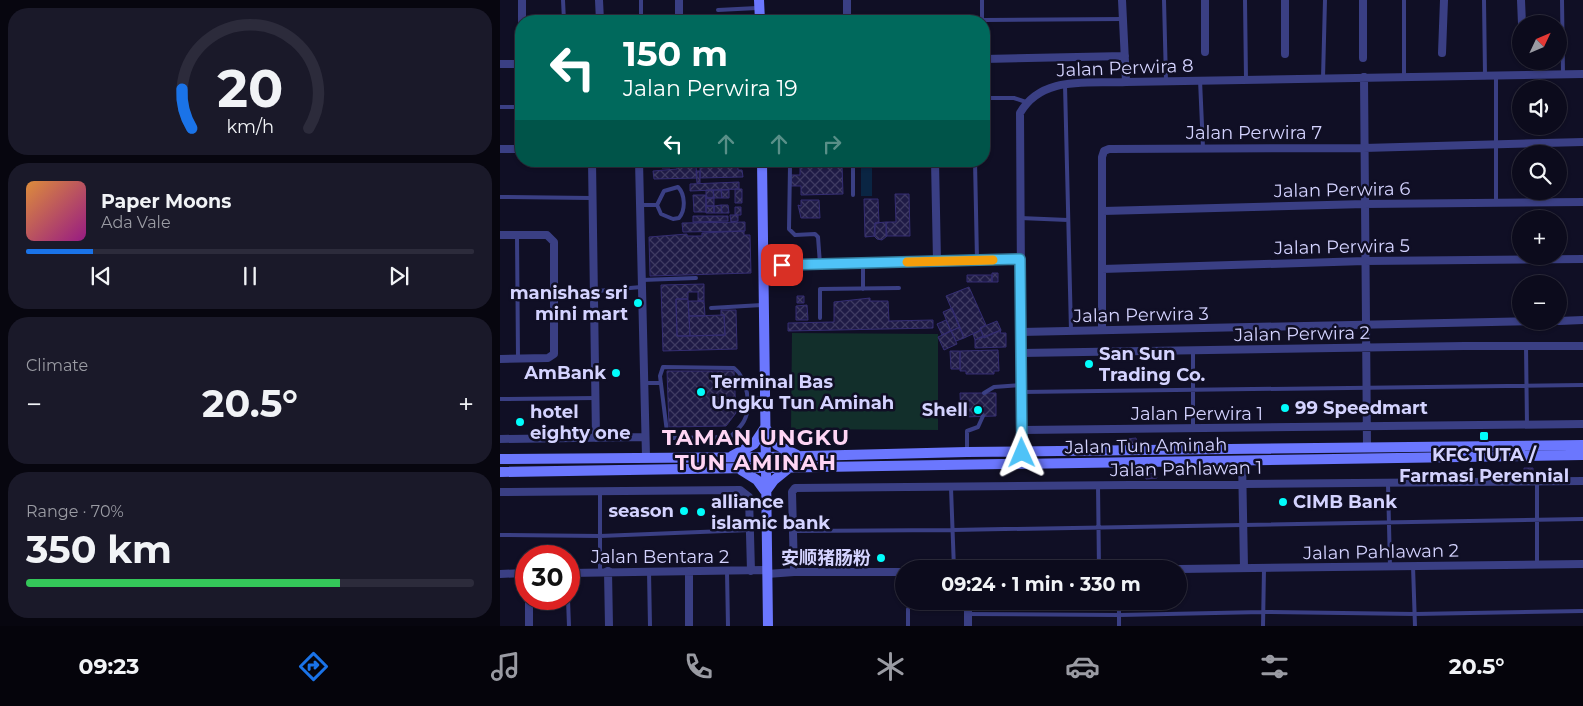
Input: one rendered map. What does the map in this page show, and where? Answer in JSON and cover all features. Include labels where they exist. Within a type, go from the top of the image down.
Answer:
[{"type":"main road","points":[[762,167],[768,626]]},
{"type":"main road","points":[[765,427],[777,445],[804,456]]},
{"type":"main road","points":[[729,457],[754,444],[765,427]]},
{"type":"main road","name":"Jalan Tun Aminah","points":[[500,472],[736,468],[804,456],[967,452],[1022,453],[1583,445]]},
{"type":"main road","name":"Jalan Tun Aminah","points":[[500,459],[729,457],[790,467],[1583,455]]},
{"type":"main road","points":[[766,492],[774,480],[790,467]]},
{"type":"main road","points":[[736,468],[751,475],[766,492]]},
{"type":"street","points":[[522,0],[522,15]]},
{"type":"street","points":[[599,0],[600,15]]},
{"type":"street","points":[[679,0],[679,15]]},
{"type":"street","points":[[847,0],[847,15]]},
{"type":"street","points":[[1122,0],[1126,82]]},
{"type":"street","points":[[1205,0],[1205,52]]},
{"type":"street","points":[[1285,0],[1286,54]]},
{"type":"street","points":[[1363,0],[1363,58]]},
{"type":"street","points":[[1442,53],[1444,0]]},
{"type":"street","points":[[1521,0],[1522,15]]},
{"type":"street","points":[[990,58],[1125,56]]},
{"type":"street","points":[[500,64],[515,64]]},
{"type":"street","name":"Jalan Perwira 8","points":[[1026,102],[1032,96],[1050,86],[1065,85],[1246,79],[1583,74]]},
{"type":"street","points":[[1364,77],[1367,447]]},
{"type":"street","points":[[1022,453],[1020,112],[1026,102]]},
{"type":"street","name":"Jalan Perwira 7","points":[[1102,330],[1104,151],[1109,149],[1364,148],[1583,142]]},
{"type":"street","points":[[500,149],[515,149]]},
{"type":"street","points":[[592,167],[596,438]]},
{"type":"street","points":[[639,167],[646,457]]},
{"type":"street","points":[[935,167],[937,261]]},
{"type":"street","name":"Jalan Perwira 6","points":[[1103,212],[1365,204],[1583,202]]},
{"type":"street","points":[[500,235],[547,235],[554,242],[554,354],[548,358],[500,359]]},
{"type":"street","points":[[764,265],[1020,259]]},
{"type":"street","name":"Jalan Perwira 5","points":[[1102,269],[1365,261],[1583,259]]},
{"type":"street","points":[[1567,320],[1583,320]]},
{"type":"street","name":"Jalan Perwira 3","points":[[1021,332],[1512,322]]},
{"type":"street","name":"Jalan Perwira 2","points":[[1021,353],[1583,346]]},
{"type":"street","name":"Jalan Perwira 1","points":[[1022,430],[1583,424]]},
{"type":"street","points":[[500,439],[645,437]]},
{"type":"street","points":[[1242,460],[1244,568]]},
{"type":"street","name":"Jalan Pahlawan 1","points":[[794,531],[792,492],[795,488],[1583,481]]},
{"type":"street","name":"Jalan Bentara 2","points":[[600,492],[740,490],[749,497],[751,571]]},
{"type":"street","points":[[500,492],[600,492]]},
{"type":"street","points":[[794,531],[794,572]]},
{"type":"street","name":"Jalan Pahlawan 2","points":[[1187,569],[1583,564]]},
{"type":"street","points":[[689,571],[689,626]]},
{"type":"street","name":"Jalan Bentara 2","points":[[580,572],[767,572]]},
{"type":"street","points":[[604,572],[609,626]]},
{"type":"street","points":[[767,572],[895,572]]},
{"type":"street","points":[[500,574],[515,574]]},
{"type":"street","points":[[529,610],[529,626]]},
{"type":"street","points":[[968,610],[968,626]]},
{"type":"lane","points":[[563,0],[564,15]]},
{"type":"lane","points":[[641,0],[641,15]]},
{"type":"lane","points":[[982,0],[982,15]]},
{"type":"lane","points":[[1164,0],[1166,81]]},
{"type":"lane","points":[[1245,0],[1246,79]]},
{"type":"lane","points":[[1323,78],[1325,0]]},
{"type":"lane","points":[[1404,0],[1404,76]]},
{"type":"lane","points":[[1484,0],[1485,75]]},
{"type":"lane","points":[[1562,0],[1563,74]]},
{"type":"lane","points":[[718,10],[759,4]]},
{"type":"lane","points":[[990,20],[1122,19]]},
{"type":"lane","points":[[1496,75],[1496,203]]},
{"type":"lane","points":[[1200,80],[1203,148]]},
{"type":"lane","points":[[1065,85],[1071,331]]},
{"type":"lane","points":[[990,98],[1014,98],[1026,102]]},
{"type":"lane","points":[[500,107],[515,107]]},
{"type":"lane","points":[[790,167],[789,229],[794,235],[815,234],[818,237],[820,264]]},
{"type":"lane","points":[[853,167],[853,195]]},
{"type":"lane","points":[[975,167],[977,260]]},
{"type":"lane","points":[[668,188],[680,189],[683,209],[679,218],[673,219],[661,214],[657,204],[668,188]]},
{"type":"lane","points":[[500,197],[591,198]]},
{"type":"lane","points":[[640,205],[657,204]]},
{"type":"lane","points":[[1020,218],[1068,220]]},
{"type":"lane","points":[[517,235],[518,359]]},
{"type":"lane","points":[[862,263],[863,289]]},
{"type":"lane","points":[[554,295],[696,278]]},
{"type":"lane","points":[[820,318],[820,289],[899,288]]},
{"type":"lane","points":[[711,308],[764,305]]},
{"type":"lane","points":[[1526,346],[1527,426]]},
{"type":"lane","points":[[1193,351],[1193,429]]},
{"type":"lane","points":[[663,367],[734,368],[739,372],[744,382],[747,398],[744,422],[730,437],[672,438],[667,432],[660,372],[663,367]]},
{"type":"lane","points":[[644,383],[662,383]]},
{"type":"lane","points":[[984,393],[994,387],[1193,390],[1583,385]]},
{"type":"lane","points":[[500,399],[595,398]]},
{"type":"lane","points":[[747,398],[765,398]]},
{"type":"lane","points":[[967,452],[967,431],[978,427],[983,416]]},
{"type":"lane","points":[[1537,482],[1537,564]]},
{"type":"lane","points":[[1388,484],[1390,567]]},
{"type":"lane","points":[[1098,485],[1099,560]]},
{"type":"lane","points":[[951,488],[954,560]]},
{"type":"lane","points":[[600,492],[600,536],[604,572]]},
{"type":"lane","points":[[794,531],[1389,524],[1583,519]]},
{"type":"lane","points":[[500,535],[600,536],[750,530]]},
{"type":"lane","points":[[1413,566],[1415,626]]},
{"type":"lane","points":[[1263,626],[1264,568]]},
{"type":"lane","points":[[649,571],[650,626]]},
{"type":"lane","points":[[727,571],[728,626]]},
{"type":"lane","points":[[568,610],[569,626]]},
{"type":"lane","points":[[908,610],[908,626]]},
{"type":"lane","points":[[1119,610],[1119,626]]},
{"type":"lane","points":[[968,614],[1119,615],[1264,612],[1415,614],[1583,611]]},
{"type":"green space","points":[[792,333],[938,334],[938,430],[791,429]]},
{"type":"water","points":[[861,167],[872,167],[872,196],[861,196]]},
{"type":"building","points":[[677,167],[696,167],[697,178],[654,179],[653,171],[677,169]]},
{"type":"building","points":[[738,167],[738,170],[742,170],[743,177],[700,178],[700,168]]},
{"type":"building","points":[[800,167],[842,167],[843,194],[801,195],[801,186],[791,186],[791,175],[800,175]]},
{"type":"building","points":[[696,171],[700,171],[700,183],[697,183]]},
{"type":"building","points":[[739,182],[739,189],[690,191],[690,184]]},
{"type":"building","points":[[735,189],[742,189],[742,203],[735,203]]},
{"type":"building","points":[[706,190],[713,190],[714,198],[706,198]]},
{"type":"building","points":[[713,190],[721,190],[722,198],[714,198]]},
{"type":"building","points":[[721,190],[729,190],[729,198],[722,198]]},
{"type":"building","points":[[895,194],[909,194],[910,236],[886,236],[886,222],[896,222]]},
{"type":"building","points":[[693,195],[706,195],[706,212],[694,212]]},
{"type":"building","points":[[706,198],[714,198],[714,206],[706,206]]},
{"type":"building","points":[[864,199],[878,199],[879,223],[875,223],[875,236],[865,237]]},
{"type":"building","points":[[801,200],[819,200],[820,218],[801,218],[798,205],[801,206]]},
{"type":"building","points":[[721,205],[722,213],[714,213],[714,206]]},
{"type":"building","points":[[721,205],[728,205],[729,213],[722,213]]},
{"type":"building","points":[[706,206],[714,206],[714,213],[706,213]]},
{"type":"building","points":[[735,207],[741,207],[741,215],[735,215]]},
{"type":"building","points":[[730,215],[738,215],[738,221],[731,222]]},
{"type":"building","points":[[693,216],[728,216],[728,221],[693,222]]},
{"type":"building","points":[[745,222],[745,231],[683,232],[682,223]]},
{"type":"building","points":[[886,222],[887,236],[882,240],[877,239],[874,236],[875,223]]},
{"type":"building","points":[[744,231],[744,235],[750,235],[751,273],[650,276],[649,237],[687,234],[687,236],[702,236],[702,233]]},
{"type":"building","points":[[992,273],[998,273],[998,282],[992,282]]},
{"type":"building","points":[[967,275],[992,275],[992,282],[967,282]]},
{"type":"building","points":[[704,284],[704,301],[698,301],[698,292],[688,292],[688,299],[676,299],[677,336],[725,335],[724,315],[721,315],[721,310],[736,310],[737,349],[663,351],[661,285]]},
{"type":"building","points":[[969,287],[986,325],[980,328],[981,330],[964,338],[946,296]]},
{"type":"building","points":[[797,296],[804,296],[804,303],[797,303]]},
{"type":"building","points":[[870,298],[870,301],[888,301],[889,321],[933,320],[933,328],[788,331],[788,323],[834,322],[834,302]]},
{"type":"building","points":[[676,299],[688,299],[690,336],[677,336]]},
{"type":"building","points":[[688,301],[704,301],[705,316],[689,316]]},
{"type":"building","points":[[807,305],[808,320],[796,320],[796,306]]},
{"type":"building","points":[[952,308],[960,327],[951,331],[943,312]]},
{"type":"building","points":[[724,315],[725,335],[690,336],[689,316]]},
{"type":"building","points":[[946,320],[951,331],[942,335],[937,324]]},
{"type":"building","points":[[997,321],[1001,330],[984,338],[980,328]]},
{"type":"building","points":[[960,327],[964,338],[956,341],[951,331]]},
{"type":"building","points":[[981,330],[983,336],[975,340],[973,334]]},
{"type":"building","points":[[1001,330],[1000,333],[1006,333],[1006,347],[975,348],[975,340]]},
{"type":"building","points":[[951,331],[957,344],[944,350],[938,337]]},
{"type":"building","points":[[998,350],[999,371],[994,371],[994,374],[966,374],[966,371],[960,371],[960,351]]},
{"type":"building","points":[[950,351],[960,351],[960,369],[951,369]]},
{"type":"building","name":"Terminal Bas Ungku Tun Aminah","points":[[667,371],[734,371],[736,413],[726,426],[669,427]]},
{"type":"building","points":[[960,393],[996,393],[996,416],[961,417]]},
{"type":"building","points":[[1479,433],[1488,433],[1488,438],[1479,438]]},
{"type":"building","points":[[1136,438],[1137,443],[1126,444],[1126,439]]},
{"type":"building","points":[[1524,468],[1533,468],[1533,473],[1524,472]]},
{"type":"building","points":[[1156,473],[1157,478],[1146,479],[1146,474]]},
{"type":"slow traffic","points":[[907,262],[993,260]]},
{"type":"place","name":"manishas sri mini mart","points":[[638,303]]},
{"type":"place","name":"San Sun Trading Co.","points":[[1089,364]]},
{"type":"place","name":"AmBank","points":[[616,373]]},
{"type":"place","name":"Terminal Bas Ungku Tun Aminah","points":[[701,392]]},
{"type":"place","name":"99 Speedmart","points":[[1285,408]]},
{"type":"place","name":"Shell","points":[[978,410]]},
{"type":"place","name":"hotel eighty one","points":[[520,422]]},
{"type":"place","name":"KFC TUTA / Farmasi Perennial","points":[[1484,436]]},
{"type":"place","name":"CIMB Bank","points":[[1283,502]]},
{"type":"place","name":"season","points":[[684,511]]},
{"type":"place","name":"alliance islamic bank","points":[[701,512]]},
{"type":"place","name":"安顺猪肠粉","points":[[881,558]]},
{"type":"district","name":"TAMAN UNGKU TUN AMINAH","points":[[756,450]]},
{"type":"route","points":[[782,265],[1020,259],[1022,453]]}]
